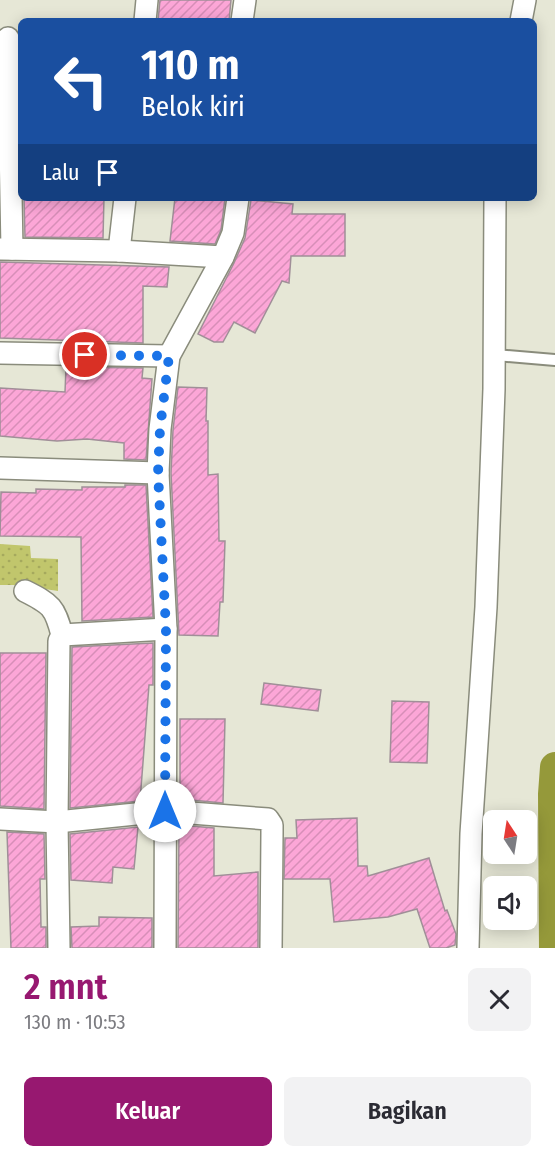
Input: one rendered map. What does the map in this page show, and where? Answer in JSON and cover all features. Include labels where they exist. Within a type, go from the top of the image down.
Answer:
[{"type":"street","points":[[145,18],[147,0]]},
{"type":"street","points":[[242,18],[244,0]]},
{"type":"street","points":[[522,18],[525,0]]},
{"type":"street","points":[[8,38],[6,249],[223,256]]},
{"type":"street","points":[[119,251],[125,201]]},
{"type":"street","points":[[165,948],[166,629],[158,473],[160,429],[169,356],[223,256],[233,233],[238,201]]},
{"type":"street","points":[[468,948],[471,834],[486,607],[495,355],[495,201]]},
{"type":"street","points":[[0,353],[169,356]]},
{"type":"street","points":[[0,468],[158,473]]},
{"type":"street","points":[[25,591],[43,600],[52,608],[57,615],[62,636],[59,641],[58,948]]},
{"type":"street","points":[[62,636],[166,629]]},
{"type":"street","points":[[0,819],[57,822],[165,811],[270,821],[272,833],[271,948]]},
{"type":"lane","points":[[495,355],[555,360]]},
{"type":"green space","points":[[0,544],[30,546],[31,558],[58,559],[58,591],[19,585],[0,585]]},
{"type":"building","points":[[160,0],[231,0],[229,18],[158,18]]},
{"type":"building","points":[[24,201],[104,201],[103,238],[25,237]]},
{"type":"building","points":[[175,201],[225,201],[221,230],[215,244],[170,241]]},
{"type":"building","points":[[251,201],[293,204],[292,214],[345,214],[345,256],[291,256],[289,283],[282,281],[255,333],[234,322],[223,342],[214,342],[198,334],[245,238]]},
{"type":"building","points":[[0,262],[169,267],[167,287],[143,286],[143,343],[0,338]]},
{"type":"building","points":[[66,367],[143,368],[142,378],[152,379],[146,460],[124,459],[124,443],[87,439],[57,441],[0,436],[0,388],[65,392]]},
{"type":"building","points":[[178,387],[207,388],[208,475],[218,474],[219,541],[225,541],[223,602],[220,602],[218,636],[179,635],[171,473]]},
{"type":"building","points":[[125,485],[146,485],[153,617],[82,621],[81,537],[0,536],[1,492],[36,493],[36,489],[82,490],[82,487],[125,487]]},
{"type":"building","points":[[153,643],[153,685],[149,685],[140,801],[70,808],[72,647]]},
{"type":"building","points":[[0,653],[46,653],[44,809],[0,806]]},
{"type":"building","points":[[264,683],[321,690],[318,711],[261,704]]},
{"type":"building","points":[[392,701],[429,702],[427,763],[390,762]]},
{"type":"building","points":[[180,719],[225,719],[223,803],[180,799]]},
{"type":"building","points":[[357,818],[358,866],[367,866],[368,876],[429,858],[445,911],[447,910],[456,934],[455,945],[446,948],[430,948],[417,909],[388,917],[334,922],[330,879],[284,879],[285,838],[297,838],[296,820]]},
{"type":"building","points":[[179,825],[214,828],[214,876],[258,872],[258,948],[178,948]]},
{"type":"building","points":[[138,827],[134,869],[113,867],[112,883],[71,880],[70,834]]},
{"type":"building","points":[[7,832],[44,834],[45,879],[40,879],[41,927],[46,927],[46,948],[11,948]]},
{"type":"building","points":[[99,917],[152,918],[152,948],[72,948],[71,927],[99,926]]},
{"type":"waterway","points":[[554,948],[553,794],[555,767]]},
{"type":"route","points":[[85,355],[169,356],[160,429],[158,473],[166,629],[165,811]]}]
